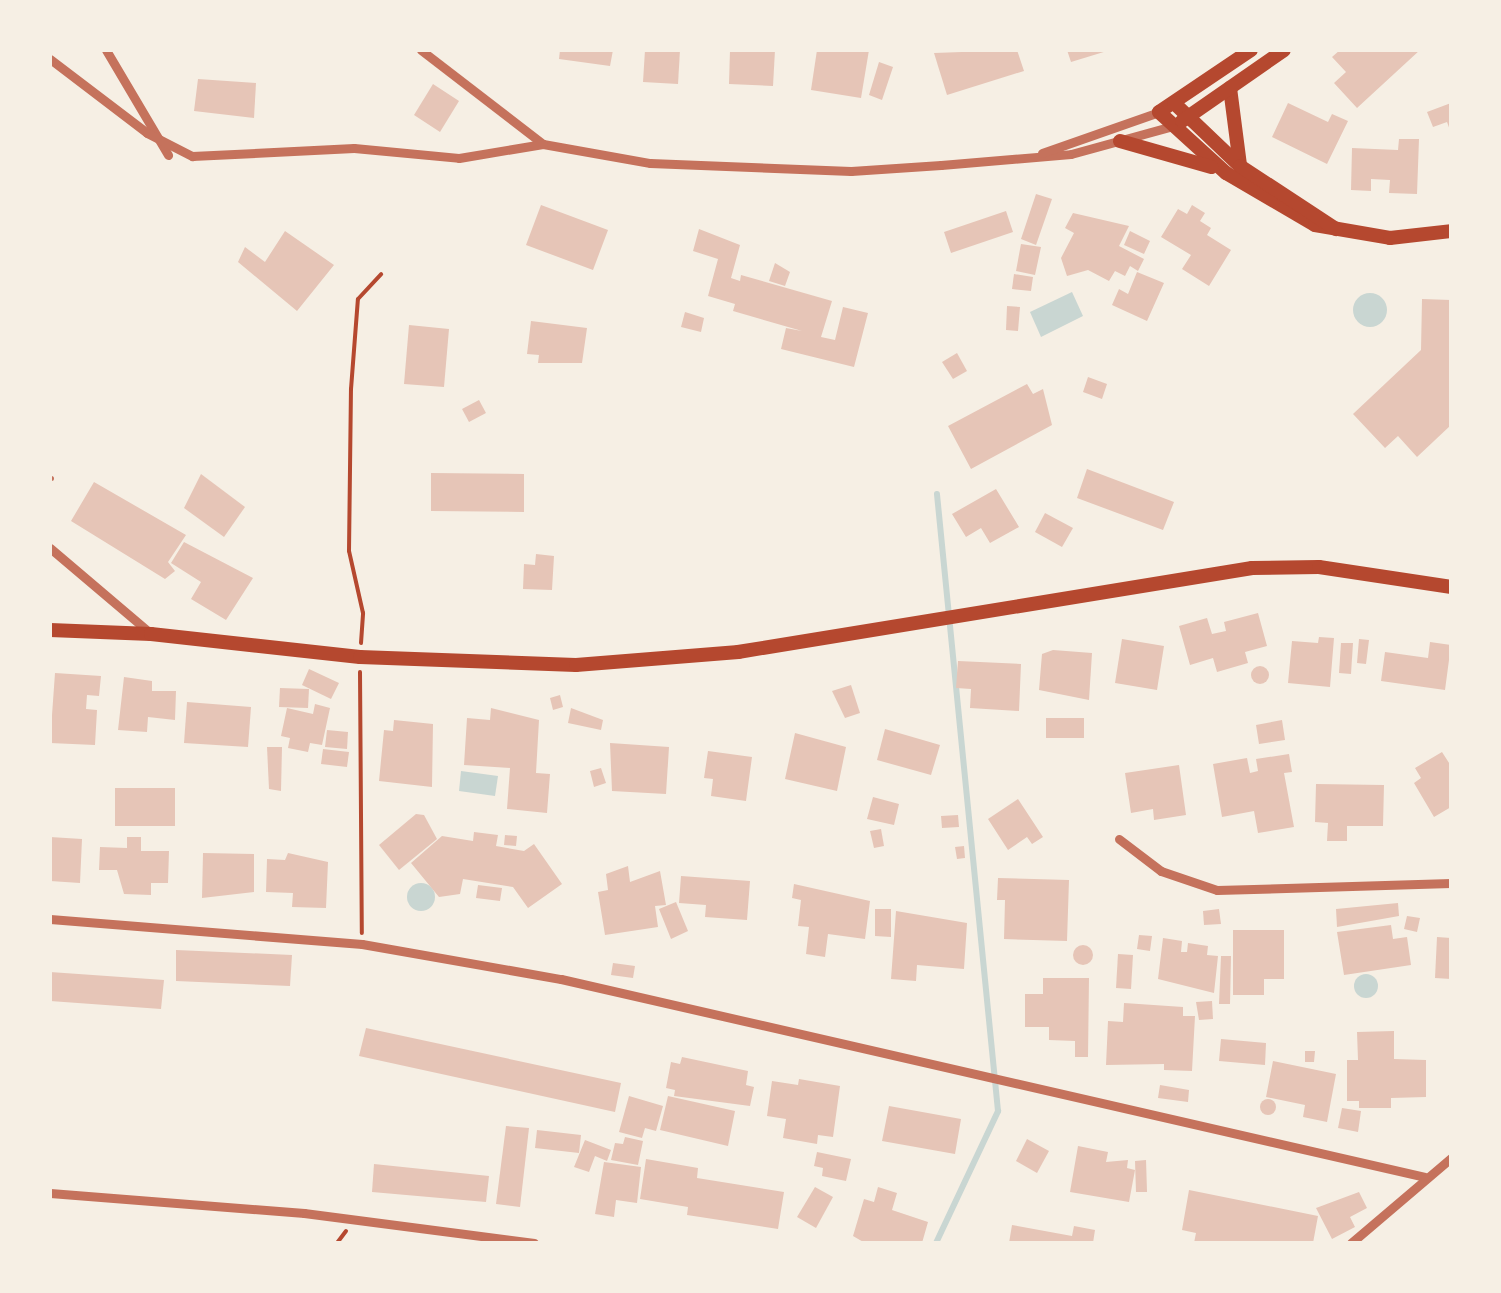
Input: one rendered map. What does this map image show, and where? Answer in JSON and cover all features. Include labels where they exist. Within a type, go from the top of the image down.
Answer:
[{"type":"main road","points":[[1252,50],[1159,112],[1233,170],[1337,230],[1390,238],[1451,231]]},
{"type":"main road","points":[[1173,126],[1284,50]]},
{"type":"main road","points":[[1230,88],[1233,170]]},
{"type":"main road","points":[[1174,103],[1190,116],[1233,170]]},
{"type":"main road","points":[[1120,141],[1233,170]]},
{"type":"main road","points":[[50,630],[151,634],[360,657],[576,664],[738,652],[1252,568],[1320,568],[1451,587]]},
{"type":"street","points":[[106,50],[168,155]]},
{"type":"street","points":[[421,50],[543,144]]},
{"type":"street","points":[[50,59],[162,140],[192,156],[228,158],[354,148],[459,158],[543,144],[650,163],[850,170],[1035,156],[1120,141],[1173,126]]},
{"type":"street","points":[[1035,156],[1159,112]]},
{"type":"street","points":[[50,548],[151,634]]},
{"type":"street","points":[[1119,839],[1161,871],[1217,890],[1451,883]]},
{"type":"street","points":[[50,920],[362,944],[938,1060],[1425,1177]]},
{"type":"street","points":[[1352,1243],[1451,1158]]},
{"type":"street","points":[[50,1194],[304,1213],[534,1243]]},
{"type":"path","points":[[362,944],[363,613],[350,551],[351,390],[358,300],[381,274]]},
{"type":"shaded area","points":[[1072,292],[1083,316],[1041,337],[1030,312]]},
{"type":"shaded area","points":[[1370,293],[1382,298],[1387,310],[1382,322],[1370,327],[1358,322],[1353,310],[1358,298]]},
{"type":"shaded area","points":[[461,771],[498,776],[495,796],[459,791]]},
{"type":"shaded area","points":[[421,883],[431,887],[435,897],[431,907],[421,911],[411,907],[407,897],[411,887]]},
{"type":"shaded area","points":[[1366,974],[1378,986],[1366,998],[1354,986]]},
{"type":"building","points":[[560,50],[613,50],[610,66],[559,59]]},
{"type":"building","points":[[645,50],[680,50],[678,84],[643,82]]},
{"type":"building","points":[[730,50],[775,50],[773,86],[729,84]]},
{"type":"building","points":[[817,50],[869,50],[861,98],[811,90]]},
{"type":"building","points":[[1017,50],[1024,71],[947,95],[934,53]]},
{"type":"building","points":[[1067,50],[1107,50],[1107,51],[1071,62]]},
{"type":"building","points":[[1340,50],[1420,50],[1357,108],[1334,83],[1346,72],[1332,57]]},
{"type":"building","points":[[879,62],[893,67],[882,100],[869,95]]},
{"type":"building","points":[[198,79],[256,83],[254,118],[194,111]]},
{"type":"building","points":[[433,84],[459,101],[440,132],[414,115]]},
{"type":"building","points":[[1288,103],[1328,122],[1332,114],[1348,121],[1327,164],[1272,137]]},
{"type":"building","points":[[1451,103],[1451,133],[1447,122],[1433,127],[1427,112]]},
{"type":"building","points":[[1399,139],[1419,139],[1417,194],[1389,193],[1390,180],[1371,179],[1371,191],[1351,190],[1352,148],[1398,150]]},
{"type":"building","points":[[1036,194],[1052,199],[1036,245],[1021,239]]},
{"type":"building","points":[[541,205],[608,230],[593,270],[526,245]]},
{"type":"building","points":[[1192,205],[1205,213],[1200,221],[1211,228],[1207,235],[1231,250],[1209,286],[1182,269],[1191,255],[1161,237],[1178,209],[1187,214]]},
{"type":"building","points":[[1006,211],[1013,232],[951,253],[944,232]]},
{"type":"building","points":[[1073,213],[1129,226],[1119,246],[1144,259],[1138,271],[1130,266],[1125,276],[1115,271],[1109,281],[1088,270],[1067,276],[1061,258],[1074,233],[1065,228]]},
{"type":"building","points":[[699,229],[740,245],[731,278],[740,281],[741,275],[832,301],[821,337],[835,340],[843,307],[868,313],[854,367],[781,349],[786,328],[802,331],[733,311],[735,304],[708,296],[718,259],[693,251]]},
{"type":"building","points":[[285,231],[334,265],[297,311],[238,262],[245,247],[265,262]]},
{"type":"building","points":[[1130,231],[1150,241],[1144,254],[1124,245]]},
{"type":"building","points":[[1021,244],[1041,247],[1035,275],[1016,271]]},
{"type":"building","points":[[775,263],[790,272],[785,286],[769,281]]},
{"type":"building","points":[[1137,272],[1164,283],[1147,321],[1112,305],[1119,289],[1128,294]]},
{"type":"building","points":[[1014,274],[1033,277],[1031,291],[1012,289]]},
{"type":"building","points":[[1422,299],[1451,300],[1451,425],[1417,457],[1398,436],[1385,448],[1353,414],[1421,350]]},
{"type":"building","points":[[1007,306],[1020,307],[1018,331],[1006,330]]},
{"type":"building","points":[[685,312],[704,318],[701,332],[681,327]]},
{"type":"building","points":[[531,321],[587,328],[582,363],[538,363],[539,355],[527,354]]},
{"type":"building","points":[[409,325],[449,329],[444,387],[404,384]]},
{"type":"building","points":[[957,353],[967,371],[953,379],[942,362]]},
{"type":"building","points":[[1088,377],[1107,384],[1102,399],[1083,392]]},
{"type":"building","points":[[1027,384],[1033,394],[1043,389],[1052,425],[971,469],[948,426]]},
{"type":"building","points":[[479,400],[486,413],[469,422],[462,409]]},
{"type":"building","points":[[1087,469],[1174,502],[1163,530],[1077,498]]},
{"type":"building","points":[[431,473],[524,474],[524,512],[431,511]]},
{"type":"building","points":[[201,474],[245,507],[224,537],[184,508]]},
{"type":"building","points":[[94,482],[186,535],[168,562],[175,571],[165,579],[71,521]]},
{"type":"building","points":[[996,489],[1019,527],[990,543],[981,528],[966,537],[952,514]]},
{"type":"building","points":[[1045,513],[1073,528],[1062,547],[1035,532]]},
{"type":"building","points":[[184,542],[253,578],[226,620],[191,599],[201,582],[171,563]]},
{"type":"building","points":[[536,554],[554,556],[552,590],[523,589],[524,564],[535,565]]},
{"type":"building","points":[[1258,613],[1267,646],[1245,652],[1248,663],[1217,672],[1213,658],[1190,665],[1179,626],[1207,618],[1212,634],[1226,631],[1224,622]]},
{"type":"building","points":[[1319,637],[1334,638],[1330,687],[1288,683],[1292,641],[1318,643]]},
{"type":"building","points":[[1122,639],[1164,646],[1157,690],[1115,683]]},
{"type":"building","points":[[1359,639],[1369,640],[1366,664],[1357,663]]},
{"type":"building","points":[[1430,642],[1451,645],[1445,690],[1381,681],[1385,652],[1428,658]]},
{"type":"building","points":[[1341,643],[1353,643],[1351,674],[1339,673]]},
{"type":"building","points":[[1053,650],[1092,653],[1089,700],[1039,690],[1042,654]]},
{"type":"building","points":[[958,661],[1021,664],[1019,711],[970,708],[971,689],[956,688]]},
{"type":"building","points":[[1260,666],[1267,668],[1267,682],[1260,684],[1253,682],[1251,675],[1253,668]]},
{"type":"building","points":[[309,669],[339,683],[331,699],[302,685]]},
{"type":"building","points":[[55,673],[101,676],[99,696],[87,695],[86,709],[97,710],[95,745],[50,743]]},
{"type":"building","points":[[124,677],[152,681],[152,691],[176,691],[175,720],[148,717],[147,732],[118,730]]},
{"type":"building","points":[[851,685],[860,713],[845,718],[832,691]]},
{"type":"building","points":[[280,688],[309,689],[308,708],[279,707]]},
{"type":"building","points":[[560,695],[563,707],[553,710],[550,698]]},
{"type":"building","points":[[187,702],[251,707],[248,747],[184,743]]},
{"type":"building","points":[[315,704],[330,708],[322,745],[310,743],[308,752],[288,748],[290,738],[281,736],[287,708],[313,714]]},
{"type":"building","points":[[491,708],[539,720],[536,773],[550,774],[547,813],[507,809],[510,768],[464,765],[467,718],[490,720]]},
{"type":"building","points":[[571,708],[603,720],[601,730],[568,723]]},
{"type":"building","points":[[1046,718],[1084,718],[1084,738],[1046,738]]},
{"type":"building","points":[[394,720],[433,724],[432,787],[379,781],[384,730],[393,731]]},
{"type":"building","points":[[1282,720],[1285,740],[1259,744],[1256,725]]},
{"type":"building","points":[[885,729],[940,745],[931,775],[877,760]]},
{"type":"building","points":[[327,730],[348,732],[347,749],[325,747]]},
{"type":"building","points":[[795,733],[846,747],[837,791],[785,779]]},
{"type":"building","points":[[610,743],[669,747],[666,794],[612,791]]},
{"type":"building","points":[[267,747],[282,747],[281,791],[269,789]]},
{"type":"building","points":[[323,749],[349,752],[347,767],[321,764]]},
{"type":"building","points":[[708,751],[752,757],[746,801],[711,796],[713,779],[704,778]]},
{"type":"building","points":[[1442,752],[1451,766],[1451,807],[1434,817],[1414,783],[1421,778],[1415,768]]},
{"type":"building","points":[[1289,754],[1292,772],[1284,773],[1294,827],[1258,833],[1254,811],[1222,817],[1213,764],[1247,758],[1250,773],[1258,771],[1256,759]]},
{"type":"building","points":[[1179,765],[1186,815],[1154,820],[1153,809],[1131,813],[1125,773]]},
{"type":"building","points":[[601,768],[606,783],[594,787],[590,771]]},
{"type":"building","points":[[1316,784],[1384,785],[1383,826],[1347,826],[1347,841],[1327,841],[1328,823],[1315,822]]},
{"type":"building","points":[[115,788],[175,788],[175,826],[115,826]]},
{"type":"building","points":[[873,797],[899,804],[894,825],[867,819]]},
{"type":"building","points":[[1018,799],[1043,837],[1032,844],[1027,837],[1008,850],[988,819]]},
{"type":"building","points":[[416,814],[424,815],[437,839],[399,870],[379,845]]},
{"type":"building","points":[[958,815],[959,827],[942,828],[941,816]]},
{"type":"building","points":[[881,829],[884,846],[874,848],[870,831]]},
{"type":"building","points":[[474,832],[498,835],[496,846],[524,851],[534,844],[562,884],[528,908],[513,887],[463,879],[460,894],[439,897],[411,863],[442,836],[473,841]]},
{"type":"building","points":[[505,835],[517,836],[516,846],[504,845]]},
{"type":"building","points":[[50,837],[82,839],[80,883],[50,881]]},
{"type":"building","points":[[127,837],[141,837],[141,851],[169,851],[168,883],[151,883],[151,895],[124,894],[117,870],[99,870],[100,847],[127,848]]},
{"type":"building","points":[[964,846],[965,858],[957,859],[955,847]]},
{"type":"building","points":[[203,853],[254,854],[254,892],[202,898]]},
{"type":"building","points":[[288,853],[328,862],[326,908],[292,907],[293,893],[266,892],[267,859],[285,860]]},
{"type":"building","points":[[628,866],[630,882],[660,871],[666,905],[655,906],[658,927],[605,935],[598,892],[608,890],[606,874]]},
{"type":"building","points":[[681,876],[750,881],[747,920],[705,917],[706,905],[679,903]]},
{"type":"building","points":[[998,878],[1069,880],[1067,941],[1004,939],[1005,900],[997,900]]},
{"type":"building","points":[[794,884],[870,901],[865,939],[828,934],[825,957],[806,954],[809,927],[798,926],[801,900],[792,898]]},
{"type":"building","points":[[478,885],[502,888],[500,901],[476,898]]},
{"type":"building","points":[[676,902],[688,931],[671,939],[659,909]]},
{"type":"building","points":[[1398,903],[1399,916],[1337,927],[1336,909]]},
{"type":"building","points":[[875,909],[891,909],[891,937],[875,936]]},
{"type":"building","points":[[1219,909],[1221,924],[1204,925],[1203,911]]},
{"type":"building","points":[[896,911],[967,923],[964,969],[917,965],[916,981],[891,979]]},
{"type":"building","points":[[1407,916],[1420,918],[1417,932],[1404,929]]},
{"type":"building","points":[[1391,925],[1393,939],[1407,937],[1411,965],[1344,975],[1337,932]]},
{"type":"building","points":[[1233,930],[1284,930],[1284,979],[1264,979],[1264,995],[1233,995]]},
{"type":"building","points":[[1139,935],[1152,936],[1150,951],[1137,949]]},
{"type":"building","points":[[1437,937],[1451,938],[1451,979],[1435,978]]},
{"type":"building","points":[[1163,938],[1182,941],[1181,952],[1187,952],[1188,943],[1208,946],[1207,955],[1218,956],[1214,993],[1158,979]]},
{"type":"building","points":[[1083,945],[1093,955],[1083,965],[1073,955]]},
{"type":"building","points":[[176,950],[292,955],[290,986],[176,981]]},
{"type":"building","points":[[1118,954],[1133,955],[1131,989],[1116,988]]},
{"type":"building","points":[[1221,956],[1231,956],[1230,1004],[1219,1004]]},
{"type":"building","points":[[613,963],[635,966],[633,978],[611,975]]},
{"type":"building","points":[[50,972],[164,980],[161,1009],[50,1001]]},
{"type":"building","points":[[1043,978],[1089,978],[1088,1057],[1075,1057],[1075,1041],[1049,1040],[1049,1027],[1025,1027],[1025,994],[1043,994]]},
{"type":"building","points":[[1212,1001],[1213,1019],[1199,1020],[1196,1002]]},
{"type":"building","points":[[1124,1003],[1183,1007],[1183,1016],[1195,1016],[1192,1071],[1164,1070],[1164,1064],[1106,1065],[1108,1021],[1123,1022]]},
{"type":"building","points":[[366,1028],[621,1083],[615,1112],[359,1056]]},
{"type":"building","points":[[1394,1031],[1394,1059],[1426,1060],[1426,1097],[1391,1098],[1391,1108],[1359,1108],[1359,1101],[1347,1101],[1347,1060],[1358,1060],[1357,1032]]},
{"type":"building","points":[[1221,1039],[1266,1043],[1265,1065],[1219,1061]]},
{"type":"building","points":[[1305,1051],[1315,1051],[1314,1062],[1305,1062]]},
{"type":"building","points":[[682,1057],[748,1071],[746,1085],[754,1087],[750,1106],[674,1096],[675,1090],[666,1088],[671,1062],[680,1064]]},
{"type":"building","points":[[1273,1061],[1336,1074],[1327,1122],[1303,1117],[1305,1105],[1266,1097]]},
{"type":"building","points":[[799,1079],[840,1086],[833,1137],[818,1135],[817,1144],[783,1138],[786,1119],[767,1116],[772,1081],[798,1085]]},
{"type":"building","points":[[1160,1085],[1189,1090],[1188,1102],[1158,1098]]},
{"type":"building","points":[[629,1096],[663,1106],[656,1131],[645,1128],[642,1138],[619,1132]]},
{"type":"building","points":[[668,1096],[735,1111],[728,1146],[660,1130]]},
{"type":"building","points":[[1268,1099],[1276,1107],[1268,1115],[1260,1107]]},
{"type":"building","points":[[889,1106],[961,1119],[955,1154],[882,1141]]},
{"type":"building","points":[[1342,1108],[1361,1111],[1358,1132],[1338,1128]]},
{"type":"building","points":[[506,1126],[529,1128],[520,1207],[496,1204]]},
{"type":"building","points":[[537,1130],[581,1135],[579,1153],[535,1148]]},
{"type":"building","points":[[625,1137],[643,1141],[638,1165],[611,1160],[615,1143],[623,1144]]},
{"type":"building","points":[[1027,1139],[1049,1151],[1037,1173],[1016,1161]]},
{"type":"building","points":[[585,1140],[611,1150],[607,1161],[595,1156],[589,1172],[574,1167]]},
{"type":"building","points":[[1078,1146],[1108,1152],[1106,1162],[1128,1160],[1127,1168],[1135,1170],[1129,1202],[1070,1192]]},
{"type":"building","points":[[817,1152],[851,1159],[846,1181],[822,1176],[823,1168],[814,1166]]},
{"type":"building","points":[[646,1159],[698,1168],[697,1178],[784,1192],[778,1229],[687,1215],[688,1207],[640,1199]]},
{"type":"building","points":[[1146,1160],[1147,1192],[1136,1192],[1135,1161]]},
{"type":"building","points":[[604,1162],[641,1167],[637,1203],[616,1200],[614,1217],[595,1214]]},
{"type":"building","points":[[374,1164],[489,1176],[486,1202],[372,1192]]},
{"type":"building","points":[[815,1187],[833,1197],[816,1228],[797,1217]]},
{"type":"building","points":[[878,1187],[897,1193],[892,1210],[928,1222],[922,1243],[865,1243],[853,1236],[864,1199],[874,1202]]},
{"type":"building","points":[[1189,1190],[1318,1216],[1313,1243],[1194,1243],[1196,1233],[1182,1230]]},
{"type":"building","points":[[1359,1192],[1367,1208],[1350,1217],[1355,1227],[1332,1239],[1316,1208]]},
{"type":"building","points":[[1012,1225],[1072,1236],[1074,1226],[1095,1230],[1093,1243],[1009,1243]]},
{"type":"waterway","points":[[936,1243],[998,1111],[937,494]]}]
